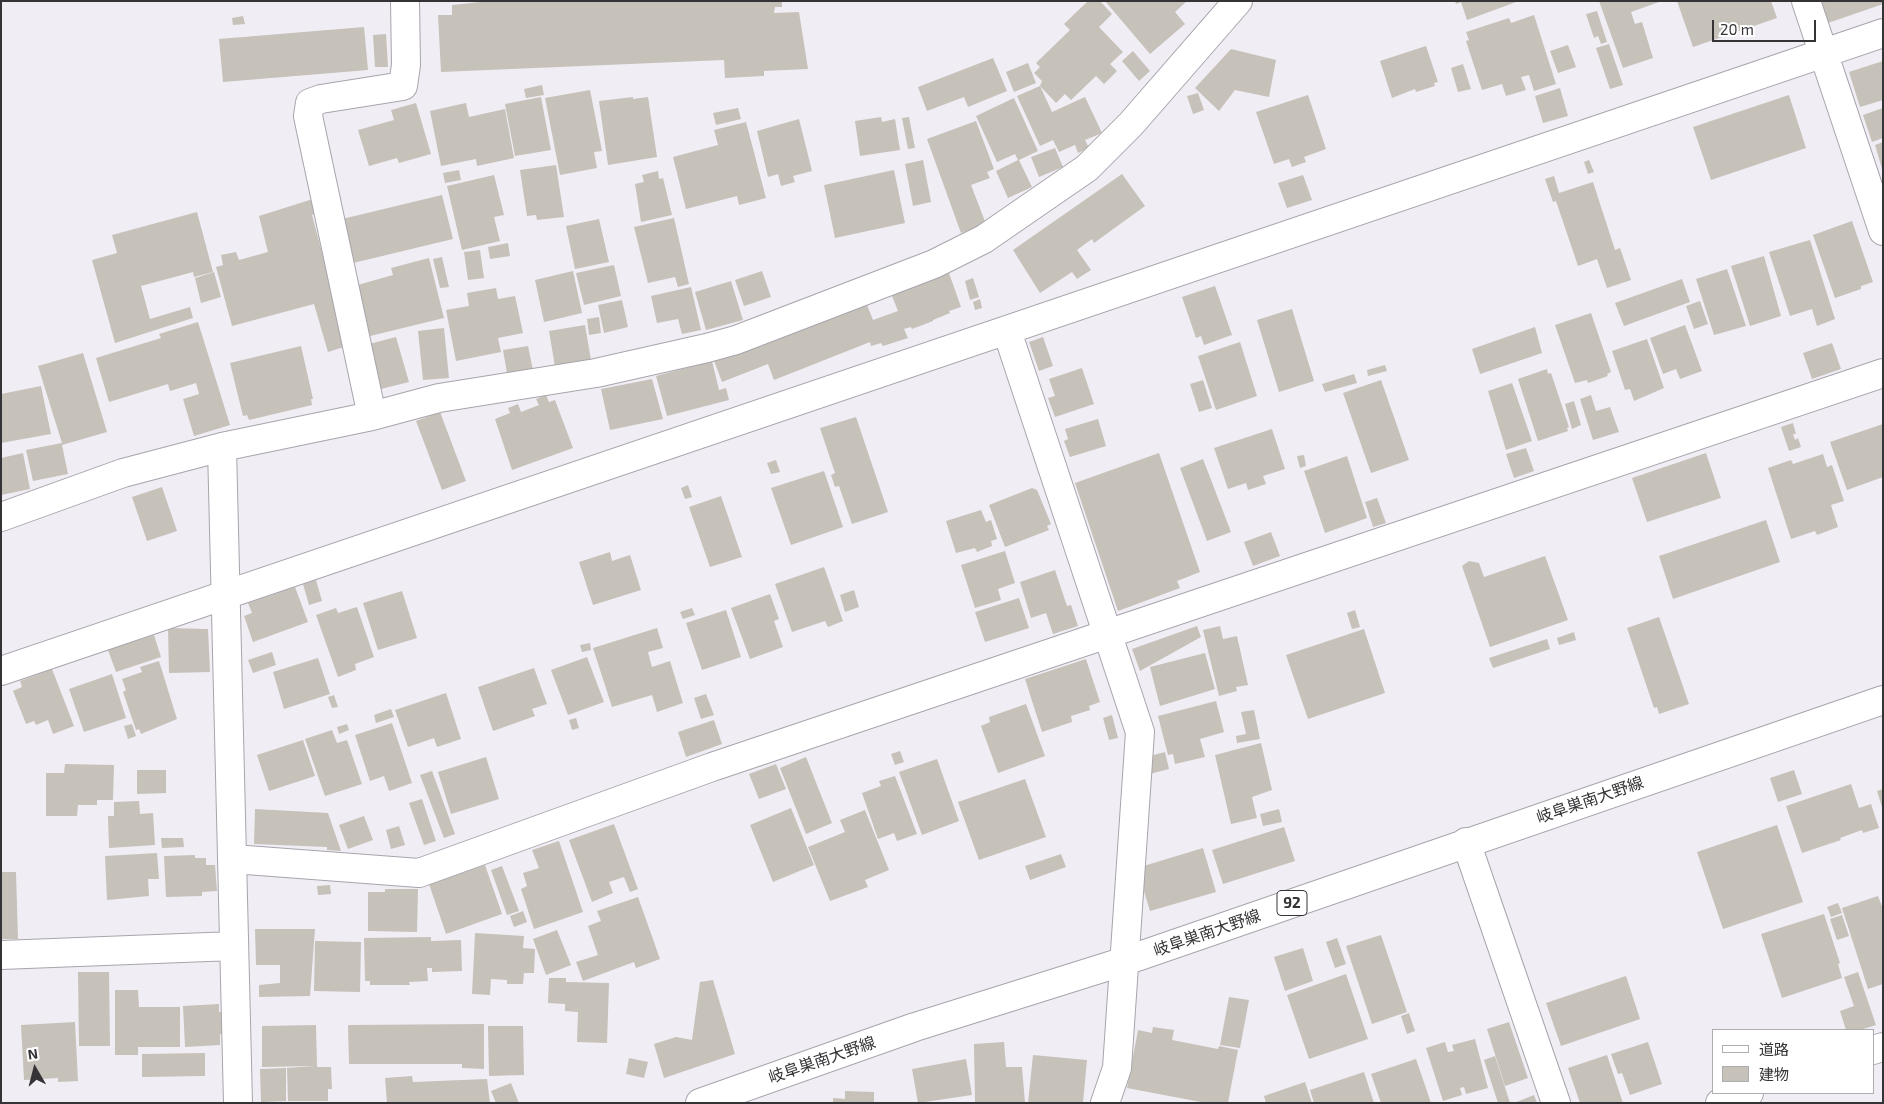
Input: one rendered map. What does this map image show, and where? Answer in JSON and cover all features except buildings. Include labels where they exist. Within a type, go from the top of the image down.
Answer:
[{"type":"street","points":[[372,416],[308,116],[310,103],[322,99],[403,86],[406,65],[405,1]]},
{"type":"street","points":[[1,517],[123,472],[222,448],[372,416],[440,398],[596,373],[722,344],[934,264],[984,239],[1087,168],[1131,124],[1238,1]]},
{"type":"street","points":[[1806,1],[1883,230]]},
{"type":"street","points":[[1,671],[227,596],[1883,33]]},
{"type":"street","points":[[1007,331],[1140,732],[1117,1068],[1104,1103]]},
{"type":"street","points":[[233,859],[419,873],[712,768],[1883,373]]},
{"type":"street","points":[[222,448],[238,1103]]},
{"type":"street","name":"岐阜巣南大野線","points":[[700,1103],[915,1027],[1125,961],[1883,700]]},
{"type":"street","points":[[1466,842],[1556,1103]]},
{"type":"street","points":[[1,955],[234,946]]},
{"type":"street","points":[[1720,1103],[1746,1094]]}]
